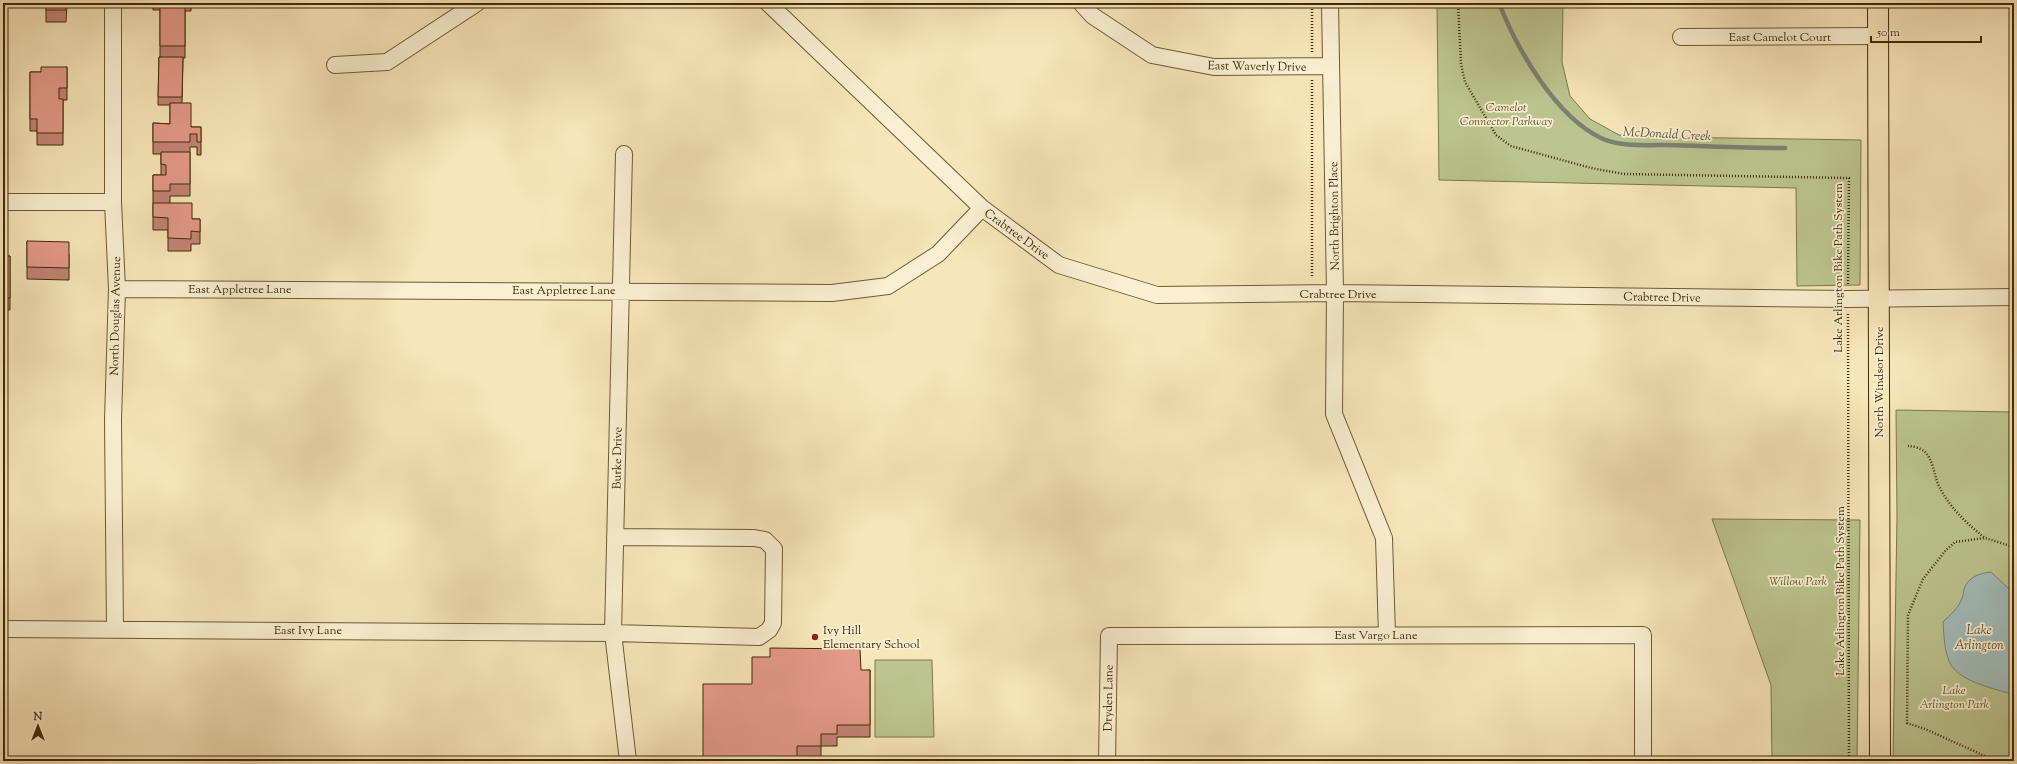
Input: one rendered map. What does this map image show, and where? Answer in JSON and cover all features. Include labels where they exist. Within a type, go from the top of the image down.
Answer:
[{"type":"main road","name":"North Windsor Drive","points":[[1878,3],[1880,761]]},
{"type":"street","name":"North Douglas Avenue","points":[[113,3],[113,202],[117,289],[113,420],[115,629]]},
{"type":"street","points":[[335,65],[387,62],[477,3]]},
{"type":"street","name":"Crabtree Drive","points":[[768,3],[982,208],[1059,265],[1157,295],[1335,293],[1848,298],[2014,297]]},
{"type":"street","name":"East Waverly Drive","points":[[1081,3],[1094,16],[1152,55],[1214,68],[1331,66]]},
{"type":"street","name":"North Brighton Place","points":[[1330,3],[1335,293],[1334,414],[1384,538],[1387,635]]},
{"type":"street","name":"East Camelot Court","points":[[1681,37],[1878,36]]},
{"type":"street","name":"Burke Drive","points":[[624,154],[613,633],[628,761]]},
{"type":"street","points":[[3,202],[113,202]]},
{"type":"street","name":"East Appletree Lane","points":[[117,289],[832,293],[888,286],[938,254],[982,208]]},
{"type":"street","name":"East Ivy Lane","points":[[3,629],[613,633],[759,637],[769,630],[773,623],[774,549],[765,540],[748,538],[615,537]]},
{"type":"street","name":"East Vargo Lane","points":[[1109,636],[1643,635],[1643,761]]},
{"type":"street","name":"Dryden Lane","points":[[1107,761],[1109,636]]},
{"type":"path","points":[[1312,3],[1312,294]]},
{"type":"path","name":"Lake Arlington Bike Path System","points":[[1458,3],[1461,64],[1465,82],[1496,135],[1511,146],[1591,168],[1624,174],[1849,178],[1848,761]]},
{"type":"path","points":[[1908,446],[1913,446],[1925,452],[1931,463],[1938,485],[1951,506],[1965,523],[1985,538],[2014,548]]},
{"type":"path","points":[[1985,538],[1955,542],[1939,558],[1918,588],[1908,615],[1907,723],[1996,761]]},
{"type":"green space","name":"Camelot Connector Parkway","points":[[1437,3],[1563,3],[1562,62],[1570,96],[1590,119],[1619,135],[1861,140],[1860,285],[1797,286],[1796,188],[1439,180]]},
{"type":"green space","name":"Lake Arlington Park","points":[[1896,410],[2014,412],[2014,761],[1893,761],[1897,516]]},
{"type":"green space","name":"Willow Park","points":[[1712,519],[1860,520],[1857,761],[1772,761],[1771,685]]},
{"type":"green space","points":[[875,660],[932,660],[934,737],[875,737]]},
{"type":"water","name":"Lake Arlington","points":[[1991,572],[2008,588],[2014,591],[2014,695],[1971,681],[1963,676],[1951,665],[1946,650],[1943,622],[1959,605],[1968,581],[1975,576]]},
{"type":"building","points":[[46,3],[67,3],[66,10],[46,10]]},
{"type":"building","points":[[160,6],[185,6],[185,46],[160,46]]},
{"type":"building","points":[[159,57],[183,57],[182,97],[158,97]]},
{"type":"building","points":[[41,67],[67,67],[67,88],[59,88],[59,99],[63,99],[63,133],[37,133],[37,119],[30,119],[30,72],[41,72]]},
{"type":"building","points":[[3,100],[5,100],[4,143],[3,143]]},
{"type":"building","points":[[170,103],[191,103],[191,127],[201,127],[201,142],[197,142],[197,134],[190,134],[190,142],[153,142],[153,123],[170,124]]},
{"type":"building","points":[[161,152],[190,152],[190,184],[170,184],[170,191],[153,191],[153,175],[166,175],[166,165],[161,164]]},
{"type":"building","points":[[153,203],[192,203],[192,219],[200,219],[200,232],[191,231],[191,239],[168,238],[168,218],[153,217]]},
{"type":"building","points":[[27,241],[69,242],[69,268],[27,267]]},
{"type":"building","points":[[3,256],[10,256],[10,298],[3,298]]},
{"type":"building","points":[[770,648],[860,649],[861,670],[870,670],[870,725],[837,725],[837,734],[821,734],[821,746],[797,746],[797,761],[703,761],[703,684],[752,684],[752,657],[770,657]]},
{"type":"waterway","name":"McDonald Creek","points":[[1499,3],[1527,60],[1553,98],[1584,128],[1601,138],[1616,143],[1633,145],[1785,148]]},
{"type":"place","name":"Ivy Hill Elementary School","points":[[815,637]]}]
